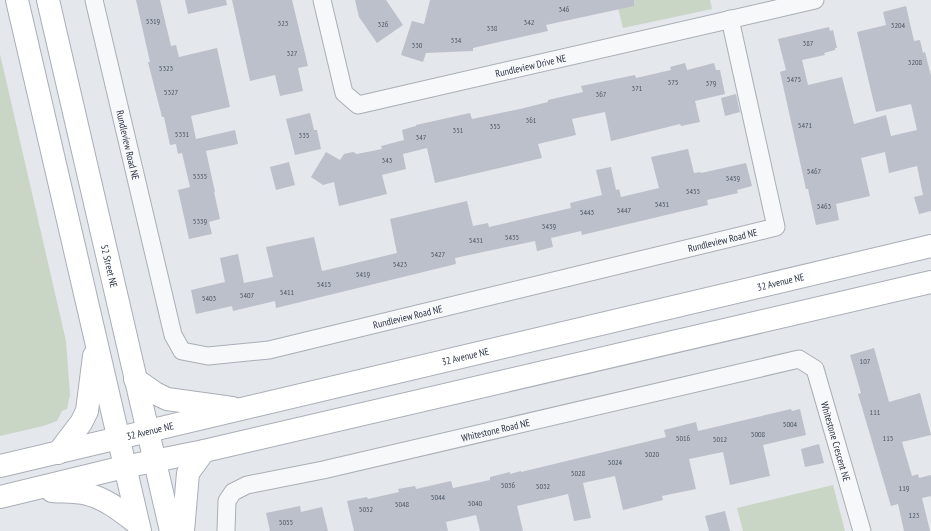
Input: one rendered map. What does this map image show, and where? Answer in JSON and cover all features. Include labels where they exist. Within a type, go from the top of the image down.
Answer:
[{"type":"main road","points":[[17,0],[139,528]]},
{"type":"main road","name":"52 Street NE","points":[[48,0],[135,379],[172,531]]},
{"type":"main road","name":"32 Avenue NE","points":[[0,466],[931,246]]},
{"type":"main road","points":[[0,497],[931,282]]},
{"type":"main road","points":[[897,289],[931,290]]},
{"type":"main road","points":[[58,453],[81,423],[87,411],[96,343]]},
{"type":"main road","points":[[135,379],[155,393],[167,399],[243,409]]},
{"type":"main road","points":[[183,531],[188,473],[204,451]]},
{"type":"main road","points":[[31,490],[86,494],[113,505],[139,528]]},
{"type":"street","name":"Rundleview Road NE","points":[[94,0],[173,335],[182,351],[208,356],[269,350],[776,227],[730,19]]},
{"type":"street","name":"Rundleview Drive NE","points":[[322,0],[344,93],[358,105],[815,0]]},
{"type":"street","name":"Whitestone Road NE","points":[[226,531],[228,501],[233,492],[247,485],[331,468],[799,359]]},
{"type":"street","name":"Whitestone Crescent NE","points":[[799,359],[815,369],[862,531]]},
{"type":"green space","points":[[616,0],[710,0],[712,9],[623,28]]},
{"type":"green space","points":[[0,54],[66,341],[70,395],[67,409],[62,411],[57,421],[43,426],[0,436]]},
{"type":"green space","points":[[833,485],[845,531],[743,531],[737,508]]},
{"type":"building","points":[[136,0],[160,0],[171,46],[176,45],[179,57],[217,48],[230,107],[191,116],[196,139],[235,130],[238,144],[206,151],[220,219],[209,222],[212,234],[189,239],[178,190],[190,187],[182,153],[178,154],[176,144],[170,145],[164,117],[162,117],[148,62],[150,62]]},
{"type":"building","points":[[185,0],[226,0],[227,5],[188,14]]},
{"type":"building","points":[[232,0],[292,0],[308,66],[298,68],[303,91],[280,96],[275,75],[250,81]]},
{"type":"building","points":[[355,0],[386,0],[403,25],[377,43],[359,17]]},
{"type":"building","points":[[430,0],[634,0],[634,6],[546,25],[548,31],[473,48],[473,51],[426,53],[423,62],[401,55],[412,21],[424,24]]},
{"type":"building","points":[[906,6],[914,41],[920,40],[923,53],[925,52],[931,76],[931,211],[919,214],[914,197],[923,195],[917,166],[889,173],[885,152],[861,158],[870,196],[836,204],[839,220],[816,225],[808,189],[806,189],[780,72],[786,70],[778,39],[829,27],[830,31],[833,30],[837,48],[824,53],[825,55],[802,60],[808,85],[842,77],[854,124],[886,115],[891,136],[917,130],[911,104],[876,112],[857,32],[886,25],[883,12]]},
{"type":"building","points":[[685,63],[687,70],[714,63],[716,70],[720,70],[725,94],[695,101],[700,122],[681,126],[680,124],[611,141],[605,112],[572,119],[576,135],[538,144],[542,158],[435,183],[427,148],[403,154],[406,169],[382,175],[387,194],[339,206],[334,182],[323,185],[311,177],[326,152],[340,160],[344,154],[353,152],[357,154],[382,149],[381,146],[404,140],[402,130],[416,125],[470,113],[472,119],[520,109],[548,102],[548,100],[583,92],[581,86],[635,75],[636,78],[671,70],[670,67]]},
{"type":"building","points":[[736,94],[740,112],[725,116],[721,98]]},
{"type":"building","points":[[310,113],[314,130],[317,130],[321,149],[295,155],[286,119]]},
{"type":"building","points":[[688,149],[694,173],[701,173],[746,163],[752,186],[737,190],[738,193],[707,200],[708,205],[582,235],[581,231],[551,238],[553,247],[537,251],[535,241],[455,258],[456,264],[276,308],[275,301],[233,311],[232,306],[196,314],[191,290],[225,282],[220,258],[238,254],[244,283],[273,277],[266,247],[314,237],[322,271],[397,253],[390,219],[467,201],[473,226],[488,223],[489,227],[571,208],[570,203],[602,195],[596,170],[611,167],[616,190],[619,189],[621,197],[659,188],[651,157]]},
{"type":"building","points":[[289,162],[295,185],[276,190],[270,167]]},
{"type":"building","points":[[874,348],[889,402],[920,393],[931,435],[902,442],[912,476],[918,474],[919,478],[931,475],[931,496],[922,498],[930,531],[904,531],[898,504],[891,506],[858,394],[861,393],[850,355]]},
{"type":"building","points":[[791,409],[792,411],[800,409],[806,435],[763,445],[770,476],[730,485],[723,452],[689,459],[696,489],[662,496],[663,500],[623,510],[615,476],[583,483],[591,518],[574,521],[568,494],[517,506],[523,531],[480,531],[476,515],[446,522],[448,531],[354,531],[347,501],[367,497],[368,499],[399,492],[398,489],[415,486],[416,489],[451,481],[453,488],[490,480],[490,477],[510,472],[510,474],[521,472],[666,437],[664,430],[696,422],[698,431]]},
{"type":"building","points":[[819,444],[824,463],[805,467],[801,449]]},
{"type":"building","points":[[300,506],[301,512],[322,507],[328,531],[270,531],[266,513]]},
{"type":"building","points":[[725,511],[730,531],[709,531],[705,516]]}]
